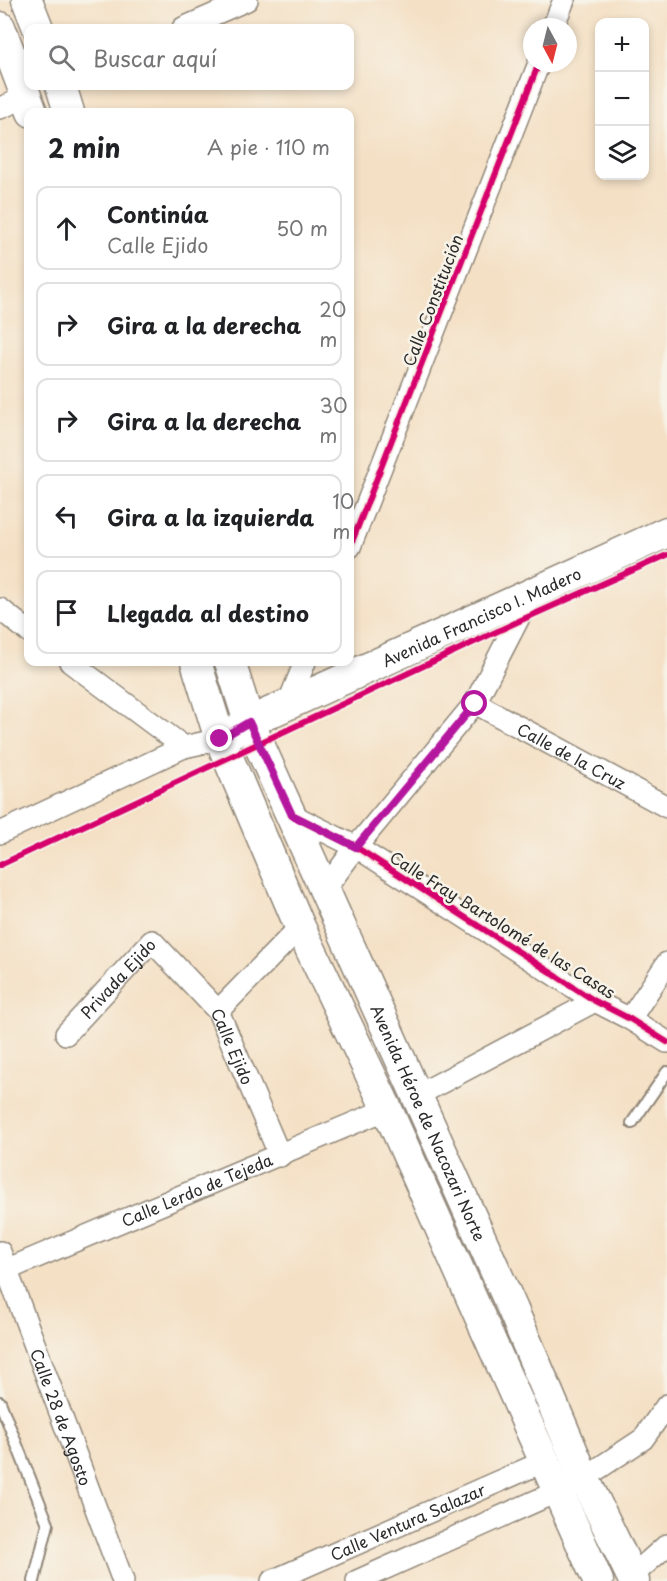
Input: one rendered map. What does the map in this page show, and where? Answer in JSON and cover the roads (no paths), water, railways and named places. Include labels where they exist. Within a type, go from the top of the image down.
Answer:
[{"type":"main road","points":[[27,0],[36,24]]},
{"type":"main road","points":[[0,27],[24,89]]},
{"type":"main road","points":[[24,90],[30,105]]},
{"type":"main road","points":[[62,90],[68,108]]},
{"type":"main road","name":"Avenida Francisco I. Madero","points":[[220,739],[249,722],[667,532]]},
{"type":"main road","name":"Avenida Héroe de Nacozari Norte","points":[[197,666],[220,739],[300,927],[387,1109],[545,1461],[556,1492],[598,1581]]},
{"type":"main road","name":"Avenida Héroe de Nacozari Norte","points":[[232,666],[249,722],[513,1310],[584,1478],[633,1579]]},
{"type":"street","points":[[192,24],[247,0]]},
{"type":"street","points":[[557,18],[564,0]]},
{"type":"street","name":"Calle Constitución","points":[[354,537],[535,72]]},
{"type":"street","points":[[0,108],[30,105]]},
{"type":"street","points":[[325,889],[356,847],[475,704],[531,594]]},
{"type":"street","points":[[0,609],[24,627]]},
{"type":"street","points":[[75,666],[184,747]]},
{"type":"street","points":[[288,704],[303,666]]},
{"type":"street","name":"Calle de la Cruz","points":[[475,704],[667,807]]},
{"type":"street","name":"Avenida Francisco I. Madero","points":[[0,833],[184,747],[220,739]]},
{"type":"street","name":"Calle Fray Bartolomé de las Casas","points":[[292,815],[356,847],[595,1001],[667,1042]]},
{"type":"street","name":"Calle Ejido","points":[[280,1156],[218,1011],[300,927]]},
{"type":"street","name":"Privada Ejido","points":[[66,1034],[152,941],[218,1011]]},
{"type":"street","points":[[630,1019],[667,963]]},
{"type":"street","points":[[416,1096],[595,1001]]},
{"type":"street","name":"Calle Lerdo de Tejeda","points":[[2,1265],[280,1156],[387,1109]]},
{"type":"street","name":"Calle 28 de Agosto","points":[[2,1265],[123,1581]]},
{"type":"street","points":[[584,1478],[643,1439],[667,1405]]},
{"type":"street","name":"Calle Ventura Salazar","points":[[272,1581],[545,1461]]},
{"type":"street","name":"Calle Ventura Salazar","points":[[357,1581],[556,1492]]},
{"type":"street","points":[[633,1579],[667,1545]]},
{"type":"lane","points":[[632,1123],[667,1072]]},
{"type":"lane","points":[[0,1402],[48,1524],[34,1581]]}]
